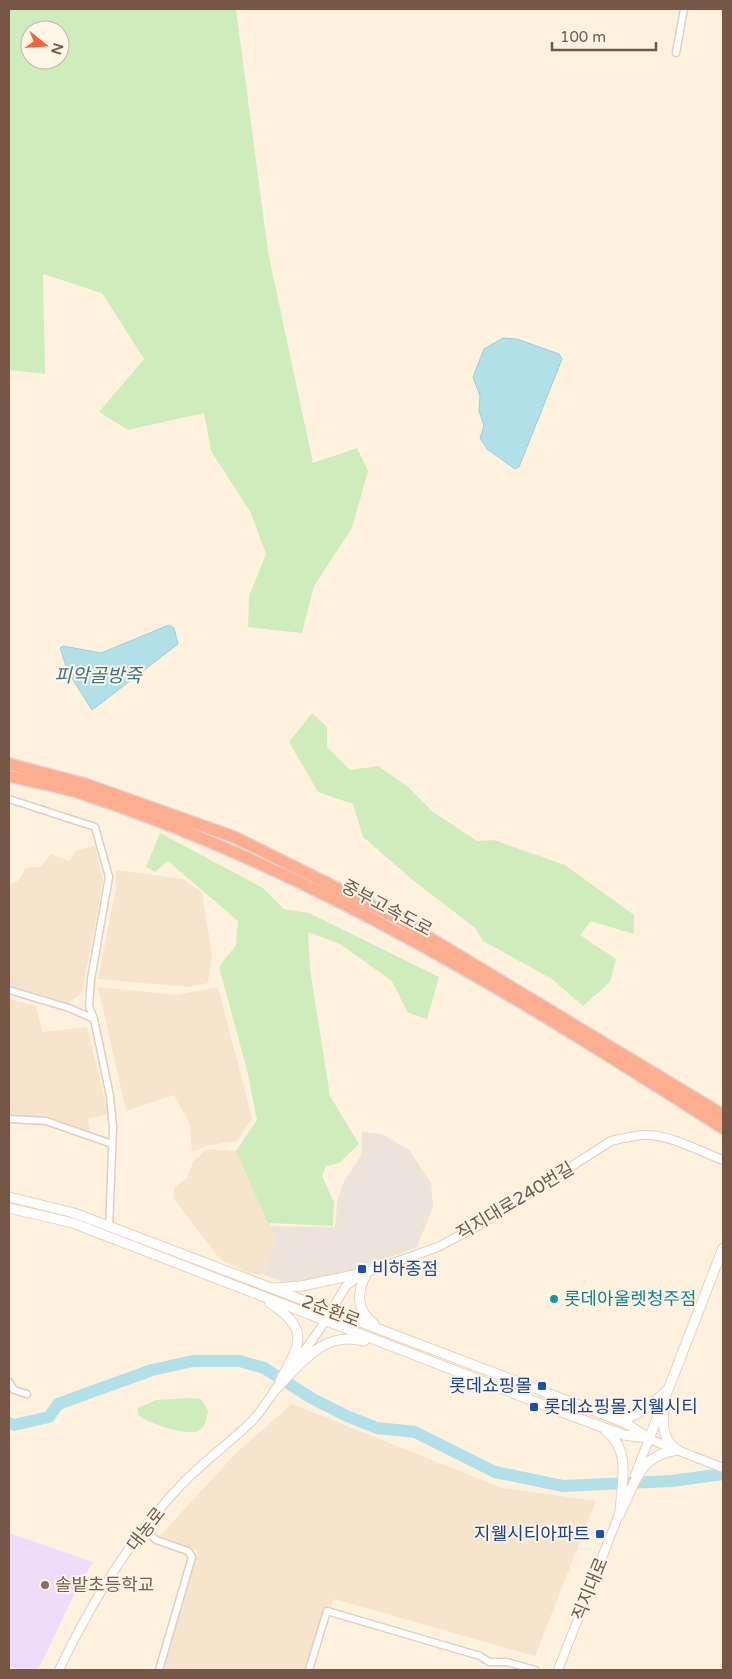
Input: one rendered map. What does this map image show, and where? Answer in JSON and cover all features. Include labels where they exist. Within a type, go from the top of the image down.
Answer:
[{"type":"highway","name":"중부고속도로","points":[[9,764],[85,784],[234,837],[395,917],[717,1115],[723,1128]]},
{"type":"highway","name":"중부고속도로","points":[[9,776],[82,794],[230,848],[372,918],[717,1115]]},
{"type":"main road","name":"2순환로","points":[[9,1197],[47,1205],[109,1227],[626,1423],[649,1439]]},
{"type":"main road","name":"2순환로","points":[[9,1208],[49,1216],[108,1237],[406,1353],[624,1435],[649,1439]]},
{"type":"main road","points":[[649,1439],[723,1248]]},
{"type":"main road","points":[[270,1288],[302,1286],[367,1272]]},
{"type":"main road","points":[[367,1272],[359,1293],[361,1311],[366,1318],[382,1331]]},
{"type":"main road","points":[[255,1293],[294,1321],[299,1335],[302,1354],[275,1390]]},
{"type":"main road","points":[[275,1390],[302,1354],[341,1338],[362,1340],[406,1353]]},
{"type":"main road","points":[[615,1419],[628,1418],[637,1413],[669,1389]]},
{"type":"main road","points":[[669,1389],[664,1412],[665,1431],[668,1442],[678,1450]]},
{"type":"main road","points":[[600,1426],[620,1445],[623,1457],[622,1509]]},
{"type":"main road","points":[[622,1509],[642,1463],[655,1456],[678,1450]]},
{"type":"street","points":[[676,53],[684,9]]},
{"type":"street","points":[[9,799],[95,827],[109,876],[91,979],[89,1006],[94,1019],[110,1096],[112,1144],[108,1237]]},
{"type":"street","points":[[9,990],[69,1008],[94,1019]]},
{"type":"street","points":[[9,1119],[46,1121],[112,1144]]},
{"type":"street","name":"직지대로240번길","points":[[302,1354],[346,1286],[367,1272],[424,1253],[483,1223],[611,1141],[632,1136],[650,1135],[669,1139],[723,1160]]},
{"type":"street","points":[[346,1286],[351,1275]]},
{"type":"street","points":[[9,1382],[14,1390],[27,1394]]},
{"type":"street","name":"대농로","points":[[59,1670],[84,1618],[112,1573],[145,1529],[183,1483],[262,1410],[275,1390]]},
{"type":"street","points":[[642,1463],[649,1439]]},
{"type":"street","name":"2순환로","points":[[649,1439],[723,1468]]},
{"type":"street","name":"직지대로","points":[[558,1670],[622,1509]]},
{"type":"street","points":[[145,1529],[156,1540],[188,1551],[192,1557],[159,1670]]},
{"type":"street","points":[[309,1670],[327,1611],[480,1656],[489,1662],[507,1662],[535,1670]]},
{"type":"shaded area","points":[[95,846],[103,880],[82,993],[68,1003],[9,985],[9,885],[18,881],[26,868],[41,867],[51,854],[69,861],[75,851]]},
{"type":"shaded area","points":[[116,870],[183,879],[202,893],[212,954],[208,983],[188,987],[98,979],[116,888]]},
{"type":"shaded area","points":[[98,987],[177,995],[218,987],[252,1118],[237,1141],[210,1145],[192,1152],[190,1124],[174,1095],[126,1111]]},
{"type":"shaded area","points":[[9,999],[36,1006],[42,1032],[87,1027],[108,1114],[88,1119],[90,1133],[56,1124],[9,1117]]},
{"type":"shaded area","name":"비하종점","points":[[362,1132],[382,1134],[409,1150],[431,1183],[433,1208],[416,1248],[352,1271],[311,1280],[287,1283],[264,1275],[275,1241],[271,1226],[335,1227],[337,1203],[344,1181],[361,1156]]},
{"type":"shaded area","points":[[206,1149],[236,1151],[271,1226],[275,1241],[264,1275],[248,1273],[220,1259],[173,1198],[175,1187],[187,1178],[193,1162]]},
{"type":"shaded area","points":[[292,1404],[502,1488],[596,1501],[535,1656],[334,1599],[311,1670],[163,1670],[198,1551],[157,1539],[238,1451]]},
{"type":"shaded area","name":"솔밭초등학교","points":[[9,1533],[93,1562],[70,1603],[39,1668],[32,1670],[20,1670],[9,1666]]},
{"type":"green space","points":[[9,9],[236,9],[268,252],[313,463],[357,448],[368,471],[352,528],[314,586],[302,633],[248,627],[249,596],[266,554],[251,513],[211,451],[204,413],[128,430],[99,412],[144,359],[102,293],[43,274],[45,374],[9,370]]},
{"type":"green space","points":[[312,713],[327,727],[327,747],[350,770],[378,766],[407,786],[433,812],[477,841],[494,840],[565,865],[634,915],[634,934],[591,921],[580,935],[616,959],[610,982],[583,1006],[552,979],[483,941],[475,928],[414,881],[363,837],[353,804],[318,792],[289,742]]},
{"type":"green space","points":[[160,833],[263,888],[284,909],[309,913],[439,977],[427,1019],[408,1013],[392,981],[340,944],[308,932],[310,969],[330,1096],[359,1144],[339,1163],[326,1166],[322,1176],[334,1202],[333,1226],[268,1223],[236,1151],[257,1120],[247,1070],[219,967],[236,945],[238,921],[168,861],[155,872],[146,867]]},
{"type":"green space","points":[[201,1399],[208,1411],[204,1425],[198,1431],[185,1432],[167,1428],[148,1421],[138,1414],[138,1408],[156,1400]]},
{"type":"water","points":[[503,338],[517,339],[559,354],[562,359],[519,467],[515,469],[487,449],[480,438],[484,426],[479,411],[480,396],[473,377],[484,349]]},
{"type":"water","name":"피악골방죽","points":[[169,625],[174,628],[178,644],[92,710],[68,672],[60,648],[63,646],[101,653]]},
{"type":"waterway","points":[[9,1423],[14,1425],[49,1417],[58,1404],[152,1370],[193,1361],[240,1361],[264,1368],[313,1399],[349,1417],[377,1428],[415,1432],[495,1472],[563,1486],[672,1481],[723,1474]]},
{"type":"place","name":"비하종점","points":[[362,1269]]},
{"type":"place","name":"롯데아울렛청주점","points":[[554,1299]]},
{"type":"place","name":"롯데쇼핑몰","points":[[542,1386]]},
{"type":"place","name":"롯데쇼핑몰.지웰시티","points":[[534,1407]]},
{"type":"place","name":"지웰시티아파트","points":[[600,1534]]},
{"type":"place","name":"솔밭초등학교","points":[[45,1585]]}]
